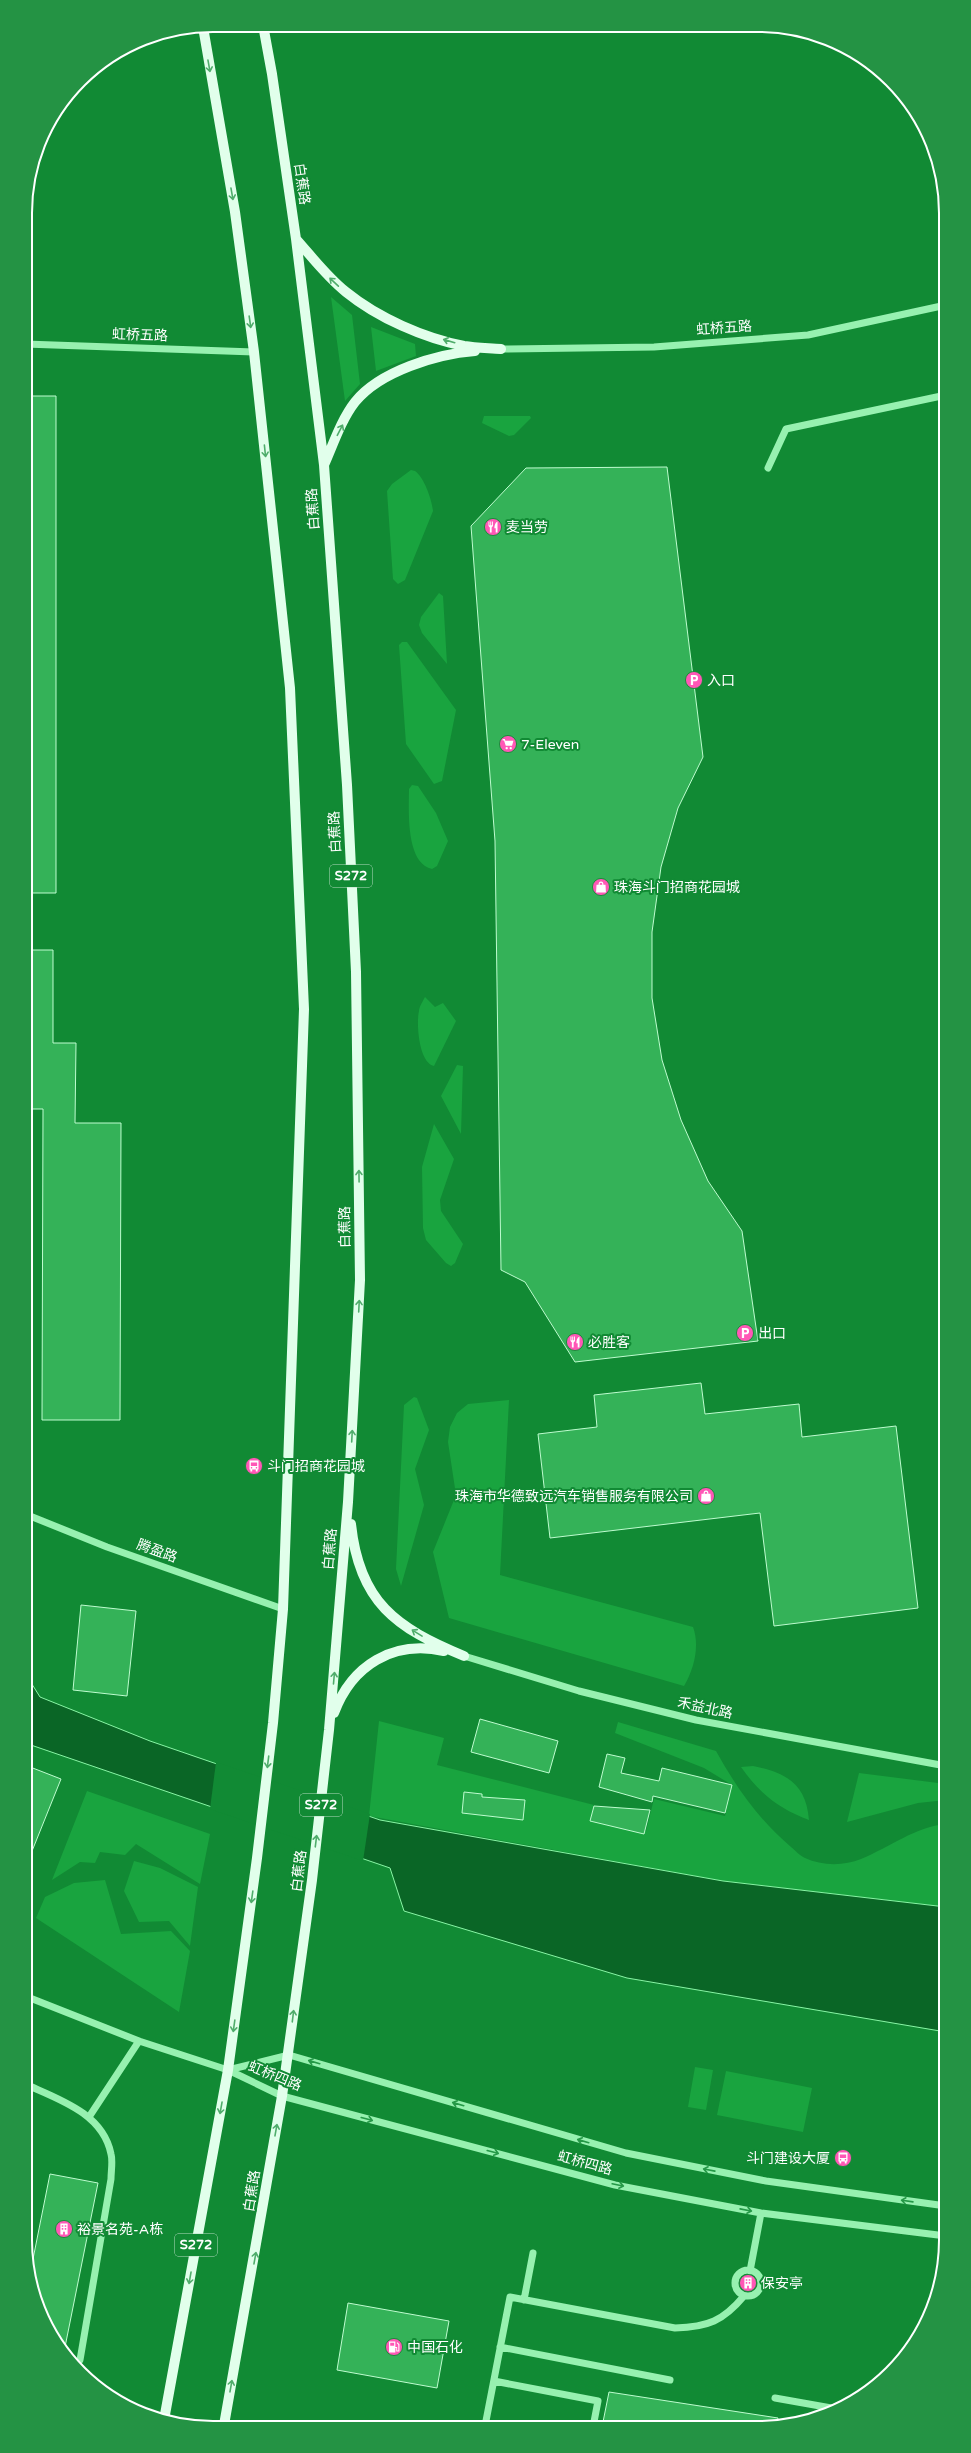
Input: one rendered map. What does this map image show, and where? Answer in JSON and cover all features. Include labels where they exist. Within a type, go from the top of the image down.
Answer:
[{"type":"main road","name":"S272","points":[[165,2415],[228,2070],[257,1858],[273,1724],[282,1609],[304,1008],[290,688],[254,352],[235,212],[204,32]]},
{"type":"main road","name":"白蕉路","points":[[225,2421],[289,2055],[312,1880],[329,1730],[348,1502],[360,1280],[356,972],[346,785],[324,465],[296,239],[272,74],[264,32]]},
{"type":"main road","points":[[296,239],[326,274],[346,293],[383,316],[431,336],[465,346],[501,349]]},
{"type":"main road","points":[[324,465],[339,431],[355,402],[388,375],[439,357],[464,352],[501,349]]},
{"type":"main road","points":[[348,1502],[352,1537],[359,1565],[373,1596],[390,1614],[412,1630],[434,1643],[464,1656]]},
{"type":"main road","points":[[329,1730],[341,1694],[352,1678],[370,1662],[389,1653],[412,1649],[437,1650],[464,1656]]},
{"type":"street","name":"虹桥五路","points":[[501,349],[654,346],[808,335],[939,307]]},
{"type":"street","name":"虹桥五路","points":[[32,344],[254,352]]},
{"type":"street","points":[[768,468],[786,429],[939,396]]},
{"type":"street","name":"腾盈路","points":[[32,1517],[107,1547],[282,1609]]},
{"type":"street","name":"禾益北路","points":[[464,1656],[588,1693],[696,1720],[939,1765]]},
{"type":"street","name":"虹桥四路","points":[[32,1999],[139,2041],[228,2070],[282,2096],[615,2185],[761,2213],[939,2235]]},
{"type":"street","points":[[89,2117],[139,2041]]},
{"type":"street","name":"虹桥四路","points":[[228,2070],[289,2055],[626,2153],[766,2181],[939,2205]]},
{"type":"street","points":[[32,2087],[67,2103],[89,2117],[101,2132],[111,2154],[111,2179],[80,2360]]},
{"type":"street","points":[[750,2271],[761,2213]]},
{"type":"street","points":[[524,2300],[533,2253]]},
{"type":"street","points":[[486,2421],[510,2297],[675,2328],[696,2327],[716,2322],[733,2310],[744,2296],[756,2293],[760,2286],[757,2274],[750,2271],[741,2272],[736,2279],[737,2291],[744,2296]]},
{"type":"street","points":[[500,2347],[670,2380]]},
{"type":"street","points":[[494,2381],[598,2401],[594,2421]]},
{"type":"street","points":[[774,2398],[826,2407]]},
{"type":"shaded area","points":[[331,297],[352,315],[360,384],[345,401]]},
{"type":"shaded area","points":[[371,327],[415,344],[416,356],[376,371]]},
{"type":"shaded area","points":[[484,416],[530,416],[531,418],[514,435],[509,436],[482,423]]},
{"type":"shaded area","points":[[411,470],[418,474],[424,483],[433,511],[405,580],[398,584],[393,579],[387,491],[392,484]]},
{"type":"shaded area","points":[[439,593],[443,596],[447,664],[422,633],[419,625],[421,617]]},
{"type":"shaded area","points":[[402,642],[407,642],[456,710],[442,781],[434,784],[406,744],[399,645]]},
{"type":"shaded area","points":[[412,785],[418,786],[436,813],[448,841],[437,866],[432,869],[423,865],[417,857],[410,834],[409,789]]},
{"type":"shaded area","points":[[425,997],[435,1007],[443,1003],[456,1021],[434,1066],[425,1058],[418,1033],[419,1009]]},
{"type":"shaded area","points":[[457,1065],[463,1066],[461,1134],[441,1096]]},
{"type":"shaded area","points":[[434,1124],[454,1159],[440,1200],[441,1211],[463,1244],[455,1263],[451,1266],[446,1263],[426,1240],[423,1228],[422,1167]]},
{"type":"shaded area","points":[[414,1397],[417,1398],[429,1430],[415,1469],[424,1505],[401,1586],[396,1569],[404,1405]]},
{"type":"shaded area","points":[[509,1400],[500,1575],[693,1627],[696,1642],[695,1657],[691,1672],[684,1686],[449,1618],[433,1552],[456,1495],[448,1442],[450,1427],[457,1413],[468,1404]]},
{"type":"shaded area","points":[[32,1684],[40,1697],[150,1741],[380,1820],[723,1881],[939,1906],[939,2031],[627,1978],[404,1911],[390,1868],[32,1745]]},
{"type":"shaded area","points":[[379,1721],[444,1738],[437,1765],[594,1805],[591,1819],[646,1831],[654,1799],[725,1816],[732,1785],[704,1768],[615,1733],[618,1722],[716,1751],[740,1790],[758,1814],[779,1837],[801,1856],[812,1861],[826,1864],[847,1863],[872,1854],[913,1833],[939,1825],[939,1906],[723,1881],[369,1816]]},
{"type":"shaded area","points":[[753,1766],[776,1772],[793,1782],[804,1797],[809,1820],[779,1806],[763,1793],[741,1767]]},
{"type":"shaded area","points":[[859,1773],[939,1783],[939,1801],[918,1803],[847,1822]]},
{"type":"shaded area","points":[[87,1791],[210,1834],[200,1884],[136,1844],[125,1855],[100,1852],[95,1863],[80,1862],[52,1880]]},
{"type":"shaded area","points":[[134,1861],[160,1868],[198,1887],[190,1946],[169,1921],[139,1922],[124,1891]]},
{"type":"shaded area","points":[[105,1880],[121,1934],[171,1931],[190,1951],[179,2012],[36,1918],[45,1897],[74,1883]]},
{"type":"shaded area","points":[[695,2067],[713,2070],[706,2110],[688,2107]]},
{"type":"shaded area","points":[[726,2071],[812,2088],[803,2132],[717,2115]]},
{"type":"pier","points":[[216,1762],[370,1814],[363,1861],[210,1809]]},
{"type":"building","points":[[32,396],[56,396],[56,893],[32,893]]},
{"type":"building","points":[[667,467],[703,757],[678,808],[661,867],[652,932],[652,998],[662,1060],[681,1120],[708,1181],[742,1231],[758,1341],[575,1362],[525,1282],[501,1270],[495,841],[471,526],[526,468]]},
{"type":"building","points":[[32,950],[53,950],[53,1043],[76,1043],[75,1123],[121,1123],[120,1420],[42,1420],[43,1109],[32,1109]]},
{"type":"building","points":[[701,1383],[705,1414],[799,1404],[802,1437],[896,1426],[918,1608],[774,1626],[760,1513],[550,1538],[538,1434],[597,1427],[594,1395]]},
{"type":"building","points":[[81,1605],[136,1611],[127,1696],[73,1690]]},
{"type":"building","points":[[480,1719],[558,1741],[549,1773],[471,1752]]},
{"type":"building","points":[[607,1754],[625,1758],[621,1773],[659,1781],[662,1768],[732,1785],[725,1813],[653,1796],[652,1802],[599,1787]]},
{"type":"building","points":[[32,1768],[61,1779],[32,1851]]},
{"type":"building","points":[[464,1792],[482,1794],[482,1797],[525,1800],[523,1820],[462,1813]]},
{"type":"building","points":[[594,1806],[650,1810],[644,1834],[590,1821]]},
{"type":"building","name":"裕景名苑-A栋","points":[[50,2174],[98,2183],[66,2344],[56,2330],[46,2309],[38,2287],[33,2258]]},
{"type":"building","points":[[348,2303],[449,2321],[437,2388],[337,2370]]},
{"type":"building","points":[[609,2392],[778,2418],[778,2420],[769,2421],[603,2421]]},
{"type":"place","name":"麦当劳","points":[[493,527]]},
{"type":"place","name":"入口","points":[[694,680]]},
{"type":"place","name":"7-Eleven","points":[[508,744]]},
{"type":"place","name":"珠海斗门招商花园城","points":[[601,887]]},
{"type":"place","name":"出口","points":[[745,1333]]},
{"type":"place","name":"必胜客","points":[[575,1342]]},
{"type":"place","name":"斗门招商花园城","points":[[254,1466]]},
{"type":"place","name":"珠海市华德致远汽车销售服务有限公司","points":[[706,1496]]},
{"type":"place","name":"斗门建设大厦","points":[[843,2158]]},
{"type":"place","name":"裕景名苑-A栋","points":[[64,2229]]},
{"type":"place","name":"保安亭","points":[[748,2283]]},
{"type":"place","name":"中国石化","points":[[394,2347]]}]
